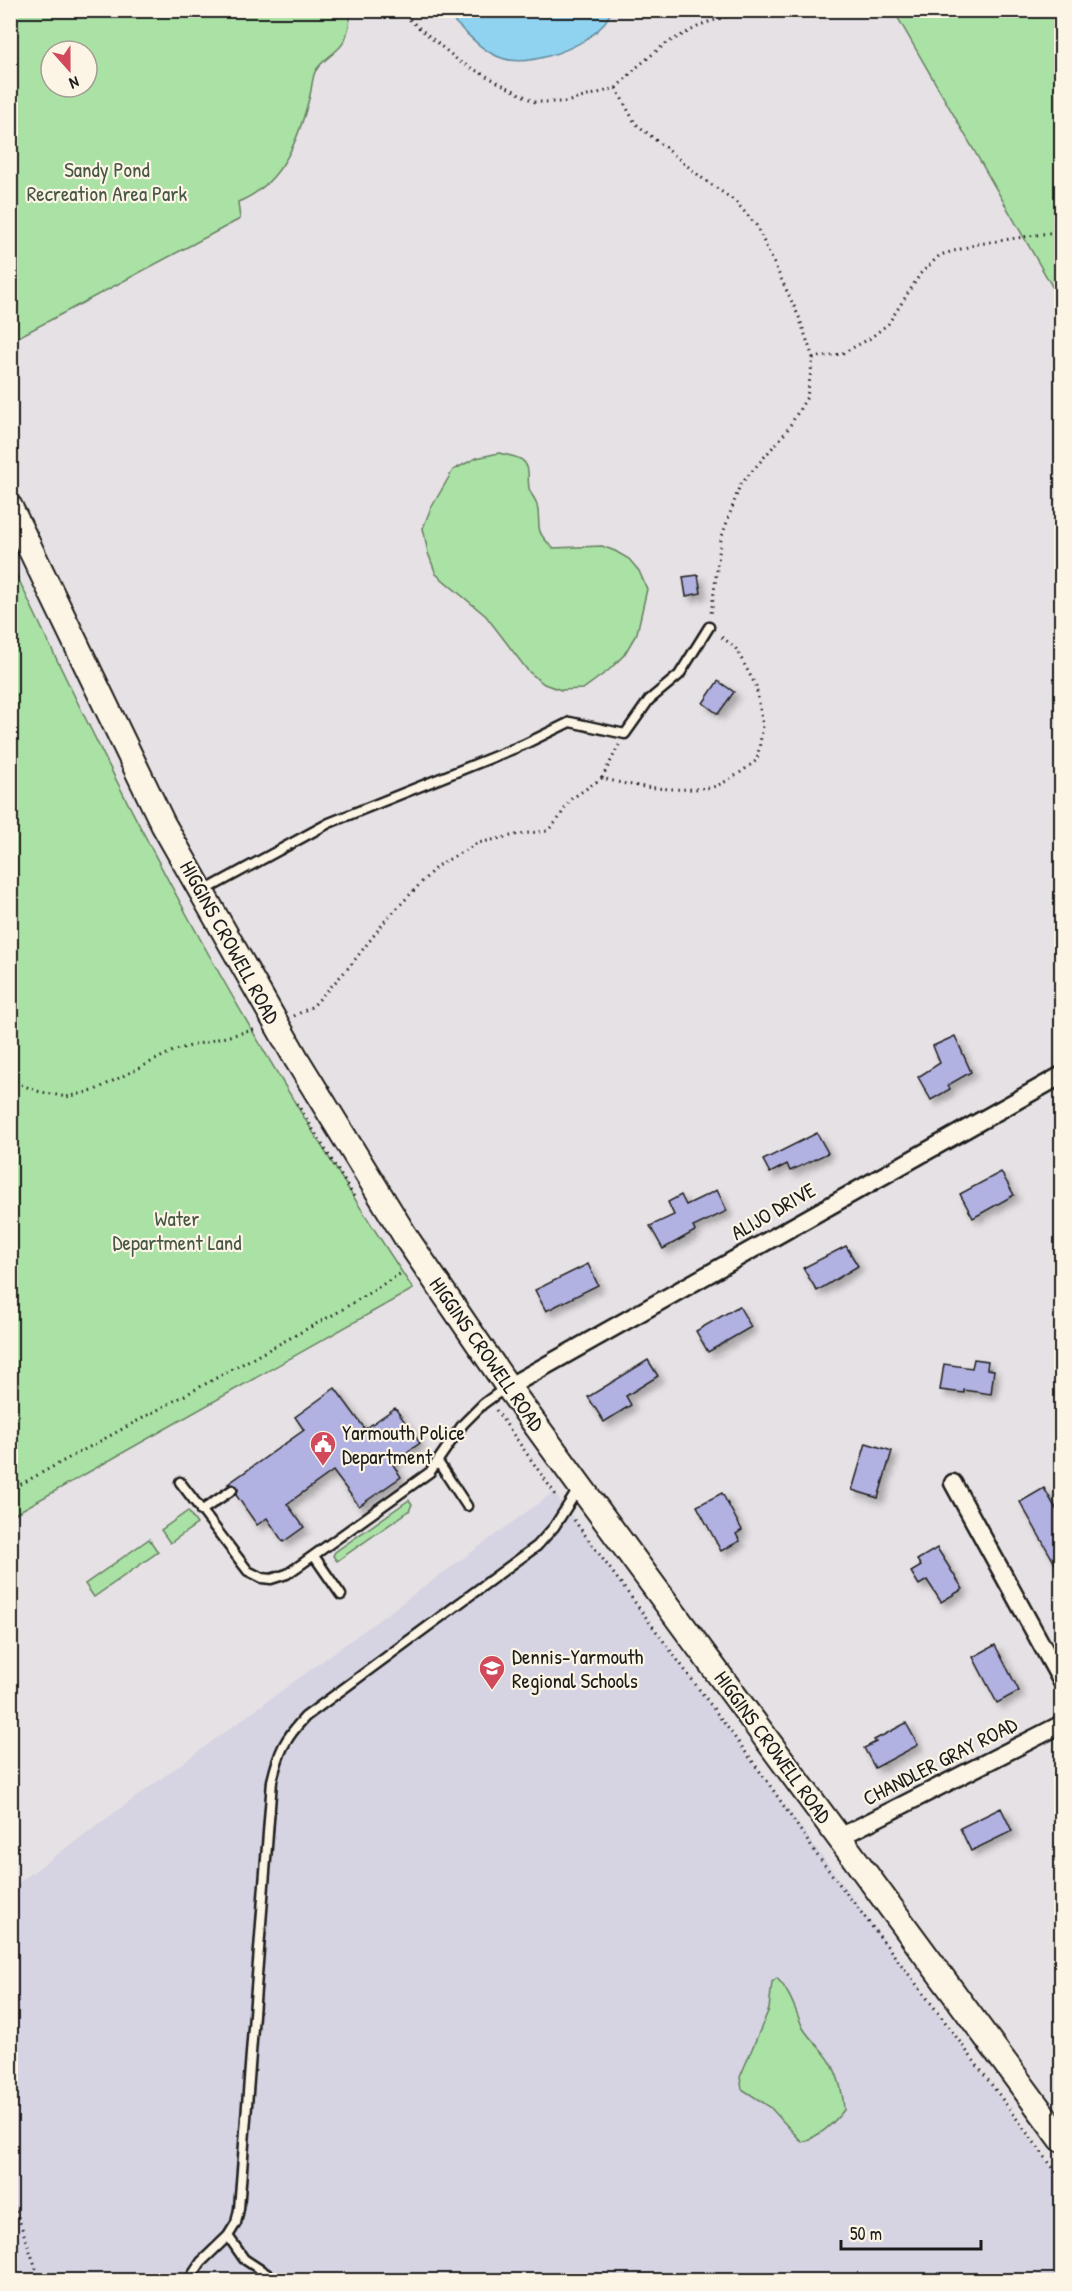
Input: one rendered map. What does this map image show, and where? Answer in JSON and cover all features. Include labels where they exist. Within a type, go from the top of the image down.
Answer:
[{"type":"main road","name":"HIGGINS CROWELL ROAD","points":[[10,507],[163,824],[276,1025],[355,1157],[508,1387],[1062,2140]]},
{"type":"street","name":"ALIJO DRIVE","points":[[508,1387],[1062,1075]]},
{"type":"street","points":[[953,1484],[1062,1682]]},
{"type":"street","name":"CHANDLER GRAY ROAD","points":[[840,1837],[1062,1724]]},
{"type":"lane","points":[[202,892],[329,823],[523,745],[570,722],[625,734],[649,700],[679,675],[709,627]]},
{"type":"lane","points":[[180,1482],[242,1566],[262,1578],[279,1577],[314,1556],[430,1472],[463,1424],[483,1404],[508,1387]]},
{"type":"lane","points":[[438,1462],[467,1506]]},
{"type":"lane","points":[[189,2280],[201,2262],[228,2236],[236,2223],[239,2209],[272,1781],[279,1752],[290,1732],[305,1717],[537,1546],[554,1527],[580,1486]]},
{"type":"lane","points":[[201,1511],[232,1490]]},
{"type":"lane","points":[[314,1556],[340,1595]]},
{"type":"lane","points":[[228,2236],[244,2259],[276,2280]]},
{"type":"path","points":[[402,10],[411,21],[460,62],[535,102],[566,102],[616,88],[665,44],[705,23],[748,10]]},
{"type":"path","points":[[602,778],[628,786],[646,788],[675,790],[712,788],[739,774],[757,760],[763,726],[756,686],[735,647],[709,627],[721,539],[740,485],[786,432],[807,397],[813,358],[799,317],[756,225],[735,201],[702,178],[635,123],[616,88]]},
{"type":"path","points":[[813,358],[840,354],[869,339],[888,324],[921,273],[940,255],[978,244],[1062,231]]},
{"type":"path","points":[[10,1080],[37,1091],[66,1097],[84,1093],[125,1077],[175,1050],[230,1034],[276,1025],[313,1006],[350,966],[385,921],[437,866],[478,843],[548,831],[571,799],[602,778],[625,734]]},
{"type":"path","points":[[10,1490],[328,1317],[393,1276],[424,1263]]},
{"type":"path","points":[[496,1411],[558,1498]]},
{"type":"path","points":[[582,1531],[767,1781],[817,1856],[940,2015],[1062,2180]]},
{"type":"path","points":[[10,2194],[40,2280]]},
{"type":"shaded area","name":"Dennis-Yarmouth Regional Schools","points":[[554,1492],[1061,2181],[1061,2280],[11,2280],[10,1889]]},
{"type":"green space","name":"Sandy Pond Recreation Area Park","points":[[11,10],[351,10],[344,41],[315,72],[300,127],[287,158],[267,184],[238,202],[240,219],[11,341]]},
{"type":"green space","points":[[894,11],[1061,11],[1061,302]]},
{"type":"green space","points":[[499,453],[520,459],[527,466],[529,488],[537,505],[540,532],[553,548],[602,546],[615,551],[629,559],[639,571],[647,589],[637,633],[624,655],[609,670],[583,689],[561,690],[544,684],[528,671],[486,616],[436,574],[428,553],[423,528],[430,510],[453,470],[476,458]]},
{"type":"green space","name":"Water Department Land","points":[[11,563],[121,790],[218,971],[299,1109],[413,1289],[11,1516]]},
{"type":"green space","points":[[409,1500],[412,1504],[409,1511],[337,1561],[333,1556],[335,1552]]},
{"type":"green space","points":[[188,1511],[197,1524],[170,1543],[161,1530]]},
{"type":"green space","points":[[149,1539],[158,1552],[94,1597],[85,1584]]},
{"type":"green space","points":[[777,1978],[789,1996],[803,2028],[832,2066],[842,2095],[844,2110],[839,2116],[820,2133],[802,2142],[770,2107],[742,2089],[740,2077],[769,2009],[772,1982]]},
{"type":"water","points":[[442,11],[612,11],[601,27],[566,50],[537,59],[510,60],[483,48]]},
{"type":"building","points":[[698,575],[701,593],[686,596],[683,577]]},
{"type":"building","points":[[718,681],[734,692],[718,714],[703,703]]},
{"type":"building","points":[[955,1036],[971,1072],[948,1085],[950,1089],[931,1100],[918,1077],[940,1063],[933,1046]]},
{"type":"building","points":[[817,1133],[828,1153],[790,1171],[787,1164],[770,1173],[763,1160]]},
{"type":"building","points":[[1001,1172],[1014,1195],[973,1218],[960,1194]]},
{"type":"building","points":[[717,1190],[727,1211],[693,1227],[695,1231],[663,1249],[650,1226],[674,1215],[668,1202],[681,1195],[686,1205]]},
{"type":"building","points":[[846,1246],[858,1266],[817,1291],[803,1268]]},
{"type":"building","points":[[588,1264],[598,1285],[546,1311],[535,1290]]},
{"type":"building","points":[[739,1306],[751,1327],[708,1352],[696,1331]]},
{"type":"building","points":[[974,1359],[988,1361],[987,1369],[994,1370],[991,1394],[964,1390],[964,1393],[940,1390],[944,1364],[972,1368]]},
{"type":"building","points":[[648,1360],[658,1376],[626,1396],[631,1405],[604,1422],[588,1397]]},
{"type":"building","name":"Yarmouth Police Department","points":[[335,1388],[365,1429],[395,1408],[420,1443],[392,1463],[401,1477],[359,1506],[333,1471],[287,1504],[304,1527],[283,1542],[267,1518],[257,1525],[236,1495],[237,1486],[228,1484],[304,1430],[295,1417]]},
{"type":"building","points":[[866,1443],[892,1451],[878,1498],[852,1490]]},
{"type":"building","points":[[1044,1488],[1062,1519],[1062,1576],[1020,1502]]},
{"type":"building","points":[[722,1493],[742,1530],[736,1534],[740,1541],[721,1551],[697,1506]]},
{"type":"building","points":[[937,1548],[963,1589],[941,1602],[927,1580],[919,1585],[911,1572],[921,1566],[917,1560]]},
{"type":"building","points":[[995,1645],[1019,1691],[997,1703],[973,1657]]},
{"type":"building","points":[[906,1723],[918,1745],[875,1768],[864,1748]]},
{"type":"building","points":[[1001,1808],[1012,1831],[971,1851],[960,1828]]},
{"type":"place","name":"Yarmouth Police Department","points":[[323,1467]]},
{"type":"place","name":"Dennis-Yarmouth Regional Schools","points":[[492,1691]]}]
